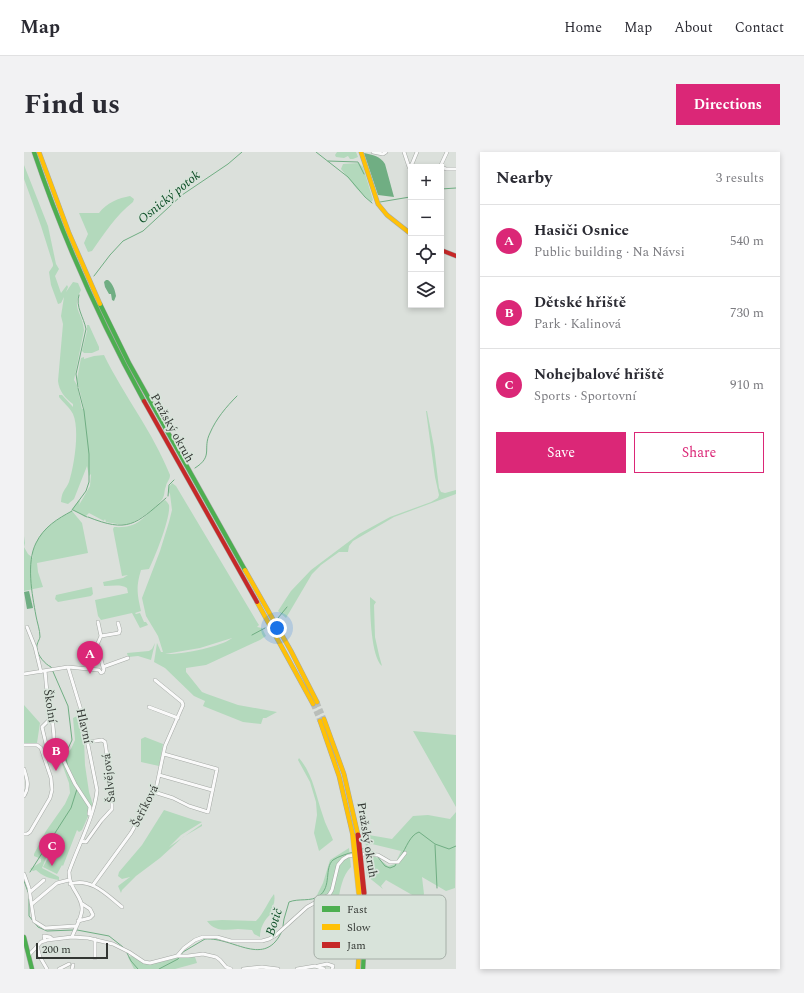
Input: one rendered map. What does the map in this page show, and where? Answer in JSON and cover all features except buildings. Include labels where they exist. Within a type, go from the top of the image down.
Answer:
[{"type":"main road","name":"Pražský okruh","points":[[34,152],[55,213],[90,291],[291,651],[315,703]]},
{"type":"main road","name":"Pražský okruh","points":[[39,152],[78,263]]},
{"type":"main road","points":[[361,152],[378,204],[387,215],[408,232]]},
{"type":"main road","points":[[444,251],[456,256]]},
{"type":"main road","name":"Pražský okruh","points":[[322,720],[345,779],[355,835],[362,893]]},
{"type":"main road","points":[[24,937],[26,956],[32,969]]},
{"type":"main road","name":"Pražský okruh","points":[[358,969],[359,959]]},
{"type":"main road","name":"Pražský okruh","points":[[363,969],[364,959]]},
{"type":"street","points":[[373,152],[380,154],[384,154],[386,152]]},
{"type":"street","points":[[404,152],[408,164]]},
{"type":"street","points":[[412,164],[417,152]]},
{"type":"street","points":[[441,164],[447,152]]},
{"type":"street","points":[[444,168],[456,169]]},
{"type":"street","points":[[24,674],[68,667],[99,670],[101,673],[103,672],[104,669],[102,667],[98,645],[101,636],[98,622]]},
{"type":"street","points":[[101,636],[118,633],[120,630],[118,623]]},
{"type":"street","name":"Školní","points":[[28,627],[43,672],[53,718],[54,741],[75,784],[90,807],[90,812],[85,824],[86,829]]},
{"type":"street","points":[[102,667],[128,658]]},
{"type":"street","name":"Hlavní","points":[[68,667],[81,710],[97,790],[97,798],[86,829]]},
{"type":"street","name":"Šeříková","points":[[93,885],[130,835],[154,792],[165,746],[183,704],[155,680]]},
{"type":"street","points":[[149,708],[178,718]]},
{"type":"street","points":[[53,718],[42,727],[46,744],[54,741]]},
{"type":"street","name":"Šalvějová","points":[[81,841],[86,842],[112,809],[112,790],[105,742],[102,740],[88,742]]},
{"type":"street","points":[[24,745],[40,746],[52,784],[50,798],[30,832],[25,834]]},
{"type":"street","points":[[154,792],[208,812],[217,769],[164,754]]},
{"type":"street","points":[[24,769],[28,787],[24,796]]},
{"type":"street","points":[[159,775],[212,790]]},
{"type":"street","points":[[72,937],[81,912],[81,904],[70,882],[69,872],[86,829]]},
{"type":"street","points":[[329,895],[332,890],[338,865],[343,859],[354,855],[378,855],[394,863],[400,861],[405,853]]},
{"type":"street","points":[[24,874],[30,892],[33,920],[42,927],[74,929]]},
{"type":"street","points":[[30,892],[44,880]]},
{"type":"street","points":[[32,904],[57,883],[80,882],[93,885],[122,907]]},
{"type":"street","points":[[178,956],[195,940],[203,937],[217,937],[231,941],[269,940],[285,928],[307,907],[314,903]]},
{"type":"street","points":[[78,921],[90,918],[93,915],[90,909],[81,904]]},
{"type":"street","points":[[26,956],[37,946],[52,939],[72,937],[95,938],[113,944],[144,962],[150,963],[178,956],[203,954],[220,960],[226,968],[231,969]]},
{"type":"street","points":[[95,938],[95,958]]},
{"type":"street","points":[[37,946],[40,957],[46,969]]},
{"type":"street","points":[[297,969],[331,964],[333,966],[332,969]]},
{"type":"street","points":[[60,969],[71,966]]},
{"type":"street","points":[[315,966],[324,969]]},
{"type":"street","points":[[243,969],[262,967],[278,969]]},
{"type":"shaded area","points":[[337,152],[356,152],[358,157],[350,159],[348,156],[344,158],[336,157],[335,155]]},
{"type":"shaded area","points":[[364,153],[373,155],[383,161],[394,197],[378,195]]},
{"type":"shaded area","points":[[359,163],[363,167],[373,200],[371,202],[357,189],[341,169],[343,164]]},
{"type":"shaded area","points":[[24,165],[48,226],[56,264],[59,269],[55,276],[61,293],[67,285],[68,287],[66,292],[73,282],[78,283],[81,290],[78,296],[77,306],[84,330],[74,380],[77,385],[82,409],[84,409],[77,379],[81,358],[84,357],[84,359],[104,355],[120,385],[147,429],[170,475],[161,501],[153,509],[132,523],[120,525],[106,522],[105,519],[104,521],[89,513],[85,517],[72,509],[79,500],[79,505],[90,486],[91,474],[89,476],[87,466],[74,499],[68,504],[61,502],[61,498],[71,475],[76,438],[73,414],[59,397],[59,395],[62,395],[73,407],[73,404],[61,391],[58,381],[63,324],[61,316],[64,297],[61,303],[58,304],[51,285],[49,272],[53,264],[24,179]]},
{"type":"shaded area","points":[[130,196],[134,199],[133,202],[116,219],[92,251],[88,252],[84,243],[88,234],[79,213],[99,213],[105,206]]},
{"type":"shaded area","points":[[106,280],[110,282],[114,289],[116,296],[114,301],[112,300],[111,294],[109,294],[105,287],[104,282]]},
{"type":"shaded area","points":[[87,325],[89,325],[99,347],[99,350],[92,353],[84,353],[82,351]]},
{"type":"shaded area","points":[[426,411],[434,447],[439,488],[441,492],[445,493],[456,490],[456,494],[394,517],[353,541],[349,546],[348,552],[339,552],[321,565],[312,574],[286,618],[278,611],[291,591],[311,570],[359,534],[390,517],[438,498],[439,495]]},
{"type":"shaded area","points":[[172,483],[176,486],[259,625],[257,627],[262,628],[266,636],[206,665],[186,668],[186,672],[202,692],[238,705],[277,712],[263,718],[261,724],[243,722],[203,706],[205,701],[194,696],[165,668],[154,662],[157,643],[161,652],[163,652],[158,636],[146,616],[142,598],[160,551],[172,510],[170,494],[168,491]],"holes":[[[232,638],[200,650],[165,654],[200,648]]]},
{"type":"shaded area","points":[[165,500],[169,505],[169,511],[162,537],[149,569],[141,570],[138,581],[138,595],[141,611],[135,613],[140,613],[144,622],[148,625],[140,628],[132,613],[101,620],[98,616],[95,600],[128,593],[127,588],[125,587],[104,586],[103,582],[123,578],[128,575],[122,576],[113,529],[114,527],[124,527],[137,522]]},
{"type":"shaded area","points":[[72,511],[82,523],[88,553],[37,563],[38,572],[43,587],[24,591],[24,547],[28,554],[33,558],[34,549],[45,529]]},
{"type":"shaded area","points":[[92,587],[93,594],[91,596],[58,602],[55,599],[56,595]]},
{"type":"shaded area","points":[[29,591],[33,608],[27,609],[24,592]]},
{"type":"shaded area","points":[[370,597],[376,602],[374,605],[375,637],[382,666],[375,654],[373,644]]},
{"type":"shaded area","points":[[155,643],[151,660],[138,656],[128,657],[127,653],[149,651]]},
{"type":"shaded area","points":[[24,705],[40,723],[37,743],[24,743]]},
{"type":"shaded area","points":[[79,715],[84,740],[85,765],[89,792],[93,805],[82,830],[79,832],[77,830],[63,866],[62,865],[57,874],[43,867],[48,858],[46,858],[42,868],[59,877],[59,880],[47,877],[36,870],[33,871],[30,869],[41,862],[41,859],[34,856],[34,854],[46,831],[65,804],[70,793],[69,783],[62,764],[64,756],[71,749],[75,740],[73,718]]},
{"type":"shaded area","points":[[413,731],[456,735],[456,807]]},
{"type":"shaded area","points":[[145,737],[163,744],[159,766],[141,762],[141,739]]},
{"type":"shaded area","points":[[299,758],[304,764],[311,778],[324,819],[333,840],[319,851],[314,833],[317,815],[316,802],[310,782],[298,760]]},
{"type":"shaded area","points":[[164,810],[202,822],[181,835],[169,847],[182,838],[160,858],[136,876],[122,890],[121,893],[118,886],[130,877],[122,879],[118,876],[119,872],[142,845]]},
{"type":"shaded area","points":[[456,812],[455,888],[446,891],[422,877],[424,895],[412,895],[386,880],[381,886],[383,889],[367,876],[365,855],[376,857],[388,866],[395,864],[401,851],[372,844],[366,846],[363,834],[392,839],[413,816],[428,815],[450,819]]},
{"type":"shaded area","points":[[202,824],[202,826],[185,836]]},
{"type":"shaded area","points":[[349,848],[351,867],[343,879],[340,895],[317,895],[323,883],[330,860]]},
{"type":"shaded area","points":[[274,894],[271,914],[263,924],[260,937],[254,934],[252,930],[217,929],[210,925],[207,921],[256,921]]},
{"type":"shaded area","points":[[132,956],[149,963],[176,957],[195,957],[197,963],[175,969],[134,969],[128,957]]},
{"type":"waterway","name":"Osnický potok","points":[[94,276],[123,241],[143,231],[182,195],[228,164],[242,152]]},
{"type":"waterway","name":"Osnický potok","points":[[316,152],[348,177],[372,203]]},
{"type":"waterway","points":[[328,161],[358,162],[364,174]]},
{"type":"waterway","name":"Osnický potok","points":[[444,189],[456,188]]},
{"type":"waterway","name":"Osnický potok","points":[[380,202],[408,197]]},
{"type":"waterway","name":"Osnický potok","points":[[78,387],[76,374],[86,329],[79,308],[79,295]]},
{"type":"waterway","name":"Osnický potok","points":[[72,510],[86,491],[89,482],[89,454],[84,411],[78,388]]},
{"type":"waterway","points":[[195,468],[201,464],[206,456],[208,439],[215,423],[237,396]]},
{"type":"waterway","points":[[168,496],[169,485],[174,480]]},
{"type":"waterway","points":[[88,517],[113,525],[130,524],[146,515],[166,498]]},
{"type":"waterway","points":[[73,510],[87,517]]},
{"type":"waterway","name":"Osnický potok","points":[[68,767],[65,755],[72,740],[68,706],[51,667],[42,660],[37,649],[40,634],[33,598],[31,560],[36,543],[43,532],[51,524],[72,511]]},
{"type":"waterway","points":[[278,618],[287,607]]},
{"type":"waterway","points":[[252,635],[265,628]]},
{"type":"waterway","name":"Osnický potok","points":[[30,872],[71,808],[77,789]]},
{"type":"waterway","name":"Botič","points":[[401,856],[413,836],[419,832],[435,844],[449,849],[456,846]]},
{"type":"waterway","points":[[435,845],[437,888]]},
{"type":"waterway","name":"Botič","points":[[362,849],[369,850],[375,854]]},
{"type":"waterway","name":"Botič","points":[[320,895],[327,883],[330,863],[340,856],[353,852]]},
{"type":"waterway","name":"Botič","points":[[377,856],[385,866],[390,868],[395,866],[397,862]]},
{"type":"waterway","name":"Botič","points":[[24,881],[28,892]]},
{"type":"waterway","name":"Botič","points":[[283,926],[289,902],[314,898]]},
{"type":"waterway","name":"Botič","points":[[29,899],[29,916],[38,927],[47,931],[74,930]]},
{"type":"waterway","name":"Botič","points":[[77,930],[109,936],[123,947]]},
{"type":"waterway","name":"Botič","points":[[159,969],[178,959],[183,952],[205,939],[227,942],[258,950],[267,948],[275,942],[282,931]]},
{"type":"waterway","name":"Botič","points":[[127,953],[131,961],[138,969]]},
{"type":"tunnel","points":[[317,702],[324,719]]},
{"type":"tunnel","points":[[313,704],[320,721]]},
{"type":"traffic: fast","points":[[34,152],[57,216],[83,279],[112,340],[144,401]]},
{"type":"traffic: fast","points":[[100,304],[129,363],[245,570]]},
{"type":"traffic: fast","points":[[24,937],[32,969]]},
{"type":"traffic: fast","points":[[363,969],[364,959]]},
{"type":"traffic: slow","points":[[39,152],[69,233],[100,304]]},
{"type":"traffic: slow","points":[[361,152],[378,204],[387,215],[408,232]]},
{"type":"traffic: slow","points":[[245,570],[291,651],[317,702]]},
{"type":"traffic: slow","points":[[257,602],[313,704]]},
{"type":"traffic: slow","points":[[324,719],[344,774],[358,835]]},
{"type":"traffic: slow","points":[[320,721],[339,776],[353,836]]},
{"type":"traffic: slow","points":[[353,836],[359,893]]},
{"type":"traffic: slow","points":[[358,969],[359,959]]},
{"type":"traffic: jam","points":[[444,251],[456,256]]},
{"type":"traffic: jam","points":[[144,401],[257,602]]},
{"type":"traffic: jam","points":[[358,835],[364,893]]},
{"type":"place","name":"Hasiči Osnice","points":[[90,674]]},
{"type":"place","name":"Dětské hřiště","points":[[56,771]]},
{"type":"place","name":"Nohejbalové hřiště","points":[[52,866]]}]
